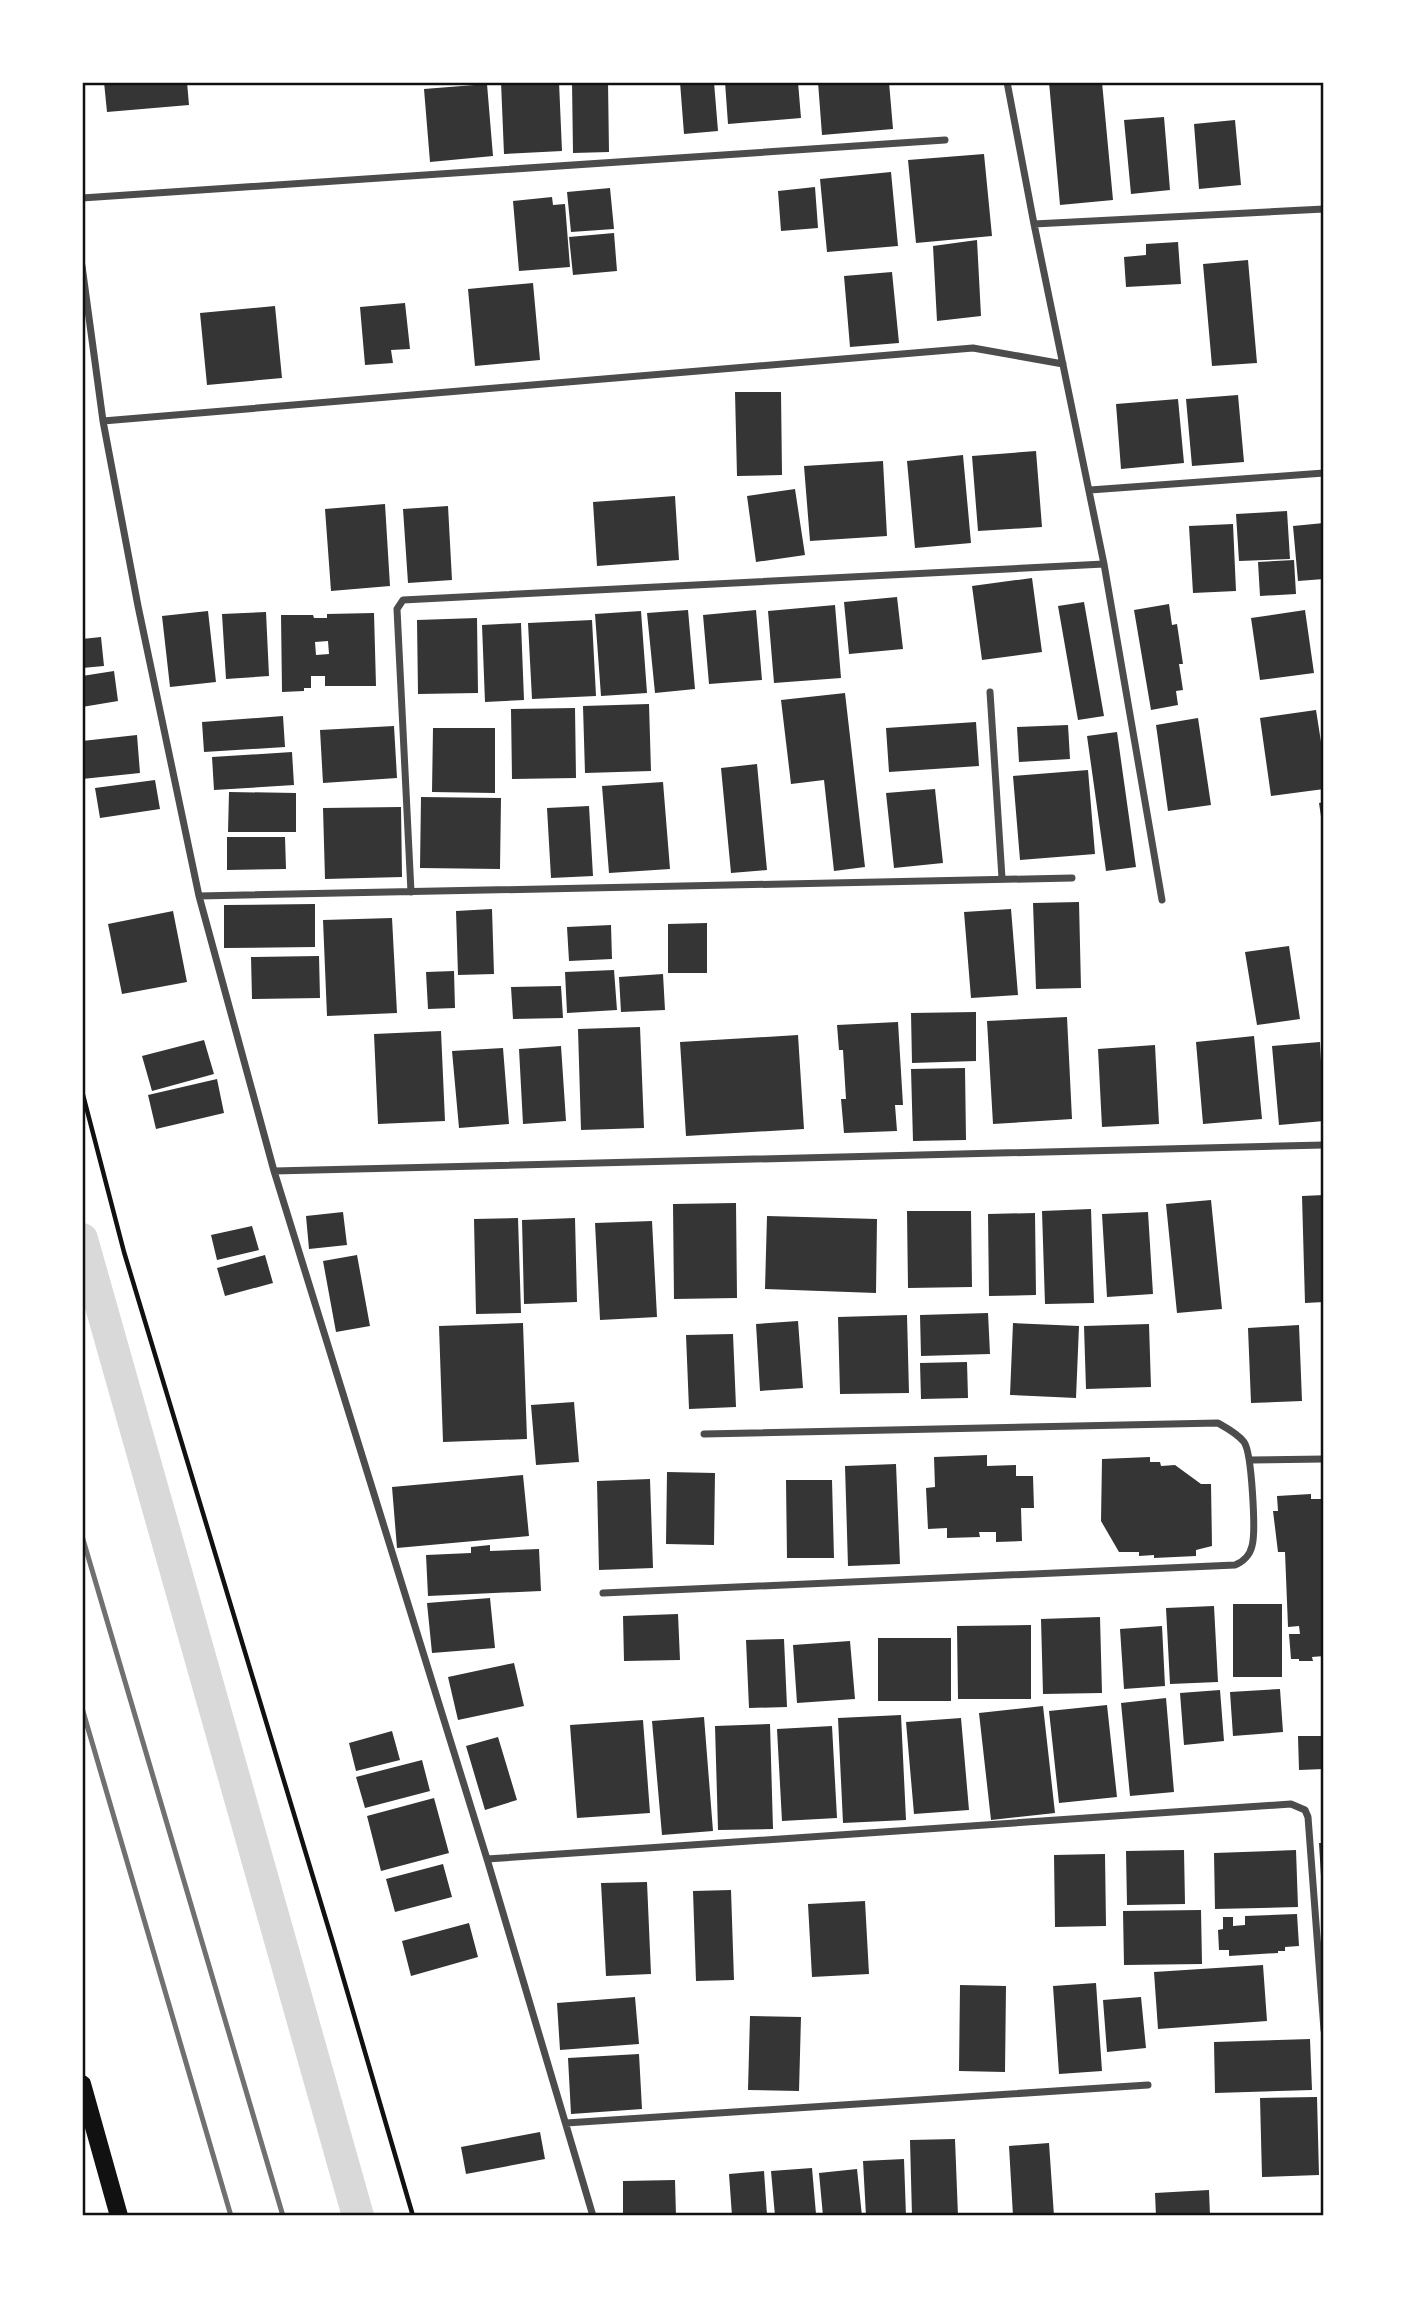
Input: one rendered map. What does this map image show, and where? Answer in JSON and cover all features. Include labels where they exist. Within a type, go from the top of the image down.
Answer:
[{"type":"main road","points":[[82,2084],[119,2216]]},
{"type":"street","points":[[1007,82],[1090,490],[1162,900]]},
{"type":"street","points":[[82,198],[945,140]]},
{"type":"street","points":[[1034,224],[1324,209]]},
{"type":"street","points":[[82,266],[103,421],[138,606],[200,896],[274,1171],[487,1859],[593,2216]]},
{"type":"street","points":[[103,421],[973,348],[1063,364]]},
{"type":"street","points":[[1090,490],[1324,473]]},
{"type":"street","points":[[411,892],[397,609],[403,600],[1104,564]]},
{"type":"street","points":[[990,692],[1002,878]]},
{"type":"street","points":[[200,896],[1072,877]]},
{"type":"street","points":[[274,1171],[1324,1145]]},
{"type":"street","points":[[603,1593],[1235,1566],[1241,1562],[1253,1544],[1251,1461],[1246,1444],[1234,1432],[1218,1423],[705,1434]]},
{"type":"street","points":[[1251,1461],[1324,1459]]},
{"type":"street","points":[[487,1859],[1291,1804],[1305,1810],[1308,1817],[1324,2031]]},
{"type":"street","points":[[566,2123],[1148,2085]]},
{"type":"path","points":[[82,1091],[124,1252],[330,1930],[413,2216]]},
{"type":"building","points":[[104,82],[187,82],[189,105],[107,112]]},
{"type":"building","points":[[501,82],[559,82],[562,151],[504,154]]},
{"type":"building","points":[[572,82],[608,82],[609,152],[573,153]]},
{"type":"building","points":[[680,82],[714,82],[718,131],[684,134]]},
{"type":"building","points":[[725,82],[798,82],[801,118],[728,124]]},
{"type":"building","points":[[818,82],[889,82],[893,129],[822,135]]},
{"type":"building","points":[[1049,82],[1102,82],[1113,200],[1060,205]]},
{"type":"building","points":[[487,84],[493,156],[430,162],[424,89]]},
{"type":"building","points":[[1164,117],[1170,190],[1131,194],[1124,120]]},
{"type":"building","points":[[1235,120],[1241,185],[1199,189],[1194,124]]},
{"type":"building","points":[[984,154],[992,236],[916,243],[908,160]]},
{"type":"building","points":[[891,172],[898,246],[827,252],[820,179]]},
{"type":"building","points":[[815,187],[818,228],[781,231],[778,191]]},
{"type":"building","points":[[610,188],[614,229],[571,232],[567,192]]},
{"type":"building","points":[[552,197],[553,205],[565,204],[570,267],[519,271],[513,201]]},
{"type":"building","points":[[614,233],[617,271],[573,275],[569,237]]},
{"type":"building","points":[[977,240],[981,316],[937,321],[933,246]]},
{"type":"building","points":[[1178,242],[1181,284],[1126,287],[1124,257],[1146,255],[1146,244]]},
{"type":"building","points":[[1248,260],[1257,363],[1212,366],[1203,264]]},
{"type":"building","points":[[892,272],[899,343],[850,347],[844,276]]},
{"type":"building","points":[[533,283],[540,360],[475,366],[468,289]]},
{"type":"building","points":[[405,303],[410,349],[391,350],[393,363],[365,365],[360,307]]},
{"type":"building","points":[[275,306],[282,378],[207,385],[200,313]]},
{"type":"building","points":[[735,392],[781,392],[782,475],[737,476]]},
{"type":"building","points":[[1238,395],[1244,462],[1192,466],[1186,399]]},
{"type":"building","points":[[1178,399],[1184,463],[1121,469],[1116,404]]},
{"type":"building","points":[[1036,451],[1042,527],[978,531],[972,456]]},
{"type":"building","points":[[963,455],[971,543],[915,548],[907,461]]},
{"type":"building","points":[[883,461],[887,536],[810,541],[804,466]]},
{"type":"building","points":[[795,489],[805,555],[756,562],[747,496]]},
{"type":"building","points":[[675,496],[679,560],[597,566],[593,502]]},
{"type":"building","points":[[385,504],[390,586],[331,591],[325,509]]},
{"type":"building","points":[[448,506],[452,580],[408,583],[403,509]]},
{"type":"building","points":[[1287,511],[1290,559],[1239,561],[1236,514]]},
{"type":"building","points":[[1324,523],[1324,579],[1298,581],[1293,526]]},
{"type":"building","points":[[1233,524],[1236,591],[1193,593],[1189,526]]},
{"type":"building","points":[[1294,560],[1296,594],[1260,596],[1258,562]]},
{"type":"building","points":[[1032,578],[1042,652],[982,660],[972,586]]},
{"type":"building","points":[[897,597],[903,649],[849,654],[844,602]]},
{"type":"building","points":[[1084,602],[1104,716],[1078,720],[1058,606]]},
{"type":"building","points":[[1169,604],[1172,625],[1177,624],[1183,664],[1179,664],[1183,690],[1176,691],[1178,705],[1151,710],[1134,610]]},
{"type":"building","points":[[835,605],[841,678],[774,683],[768,611]]},
{"type":"building","points":[[688,610],[695,689],[655,693],[647,613]]},
{"type":"building","points":[[756,610],[762,680],[709,684],[703,615]]},
{"type":"building","points":[[1305,610],[1314,673],[1260,680],[1251,618]]},
{"type":"building","points":[[208,611],[216,682],[170,687],[162,616]]},
{"type":"building","points":[[641,611],[647,693],[601,696],[595,614]]},
{"type":"building","points":[[266,612],[269,676],[226,679],[222,614]]},
{"type":"building","points":[[374,613],[376,686],[325,686],[325,676],[311,676],[311,688],[282,692],[281,615],[327,618],[327,614]],"holes":[[[328,641],[329,654],[316,655],[315,642]]]},
{"type":"building","points":[[477,618],[478,693],[418,694],[417,620]]},
{"type":"building","points":[[592,620],[596,696],[532,699],[528,623]]},
{"type":"building","points":[[521,623],[524,700],[485,702],[482,625]]},
{"type":"building","points":[[101,637],[104,666],[82,668],[82,639]]},
{"type":"building","points":[[114,671],[118,701],[82,707],[82,676]]},
{"type":"building","points":[[845,693],[865,867],[834,871],[824,780],[791,784],[781,700]]},
{"type":"building","points":[[649,704],[651,771],[585,773],[583,706]]},
{"type":"building","points":[[575,708],[576,778],[512,779],[511,709]]},
{"type":"building","points":[[1316,710],[1324,761],[1324,789],[1271,796],[1260,718]]},
{"type":"building","points":[[283,716],[285,747],[204,752],[202,722]]},
{"type":"building","points":[[1198,718],[1211,805],[1168,811],[1156,725]]},
{"type":"building","points":[[976,722],[979,766],[889,772],[886,728]]},
{"type":"building","points":[[1068,725],[1070,759],[1019,762],[1017,727]]},
{"type":"building","points":[[394,726],[397,778],[323,783],[320,730]]},
{"type":"building","points":[[433,728],[495,728],[495,793],[432,792]]},
{"type":"building","points":[[1117,732],[1136,867],[1106,871],[1087,736]]},
{"type":"building","points":[[137,735],[140,773],[82,779],[82,741]]},
{"type":"building","points":[[292,752],[294,785],[214,790],[212,757]]},
{"type":"building","points":[[757,764],[767,870],[731,873],[721,768]]},
{"type":"building","points":[[1088,770],[1095,854],[1020,860],[1013,776]]},
{"type":"building","points":[[155,780],[160,809],[100,818],[95,788]]},
{"type":"building","points":[[663,782],[670,869],[609,873],[602,786]]},
{"type":"building","points":[[935,789],[943,863],[894,868],[886,793]]},
{"type":"building","points":[[229,792],[296,793],[296,832],[228,832]]},
{"type":"building","points":[[421,797],[501,798],[500,869],[420,868]]},
{"type":"building","points":[[1324,802],[1324,822],[1322,823],[1319,803]]},
{"type":"building","points":[[589,806],[593,876],[551,878],[547,808]]},
{"type":"building","points":[[401,807],[402,877],[325,879],[323,808]]},
{"type":"building","points":[[227,837],[285,837],[286,869],[227,870]]},
{"type":"building","points":[[1079,902],[1081,988],[1036,989],[1033,903]]},
{"type":"building","points":[[315,904],[315,947],[224,948],[224,905]]},
{"type":"building","points":[[492,909],[494,974],[458,975],[456,911]]},
{"type":"building","points":[[1011,909],[1018,995],[971,998],[964,912]]},
{"type":"building","points":[[173,911],[187,982],[122,994],[108,924]]},
{"type":"building","points":[[392,918],[397,1013],[327,1016],[323,920]]},
{"type":"building","points":[[707,923],[707,973],[668,973],[668,924]]},
{"type":"building","points":[[611,925],[612,959],[569,961],[567,927]]},
{"type":"building","points":[[1289,946],[1300,1019],[1257,1025],[1245,952]]},
{"type":"building","points":[[319,956],[320,998],[252,999],[251,957]]},
{"type":"building","points":[[614,970],[617,1010],[567,1013],[565,972]]},
{"type":"building","points":[[454,971],[455,1008],[428,1009],[426,972]]},
{"type":"building","points":[[663,974],[665,1010],[621,1012],[619,977]]},
{"type":"building","points":[[561,986],[563,1018],[513,1019],[511,987]]},
{"type":"building","points":[[976,1012],[976,1061],[912,1063],[911,1013]]},
{"type":"building","points":[[1067,1017],[1072,1119],[993,1124],[987,1021]]},
{"type":"building","points":[[898,1022],[903,1105],[895,1105],[897,1131],[844,1133],[841,1099],[846,1099],[843,1050],[839,1050],[837,1025]]},
{"type":"building","points":[[640,1027],[644,1128],[581,1130],[578,1029]]},
{"type":"building","points":[[441,1031],[445,1121],[378,1124],[374,1034]]},
{"type":"building","points":[[798,1035],[804,1129],[686,1136],[680,1042]]},
{"type":"building","points":[[1254,1036],[1262,1119],[1203,1124],[1196,1042]]},
{"type":"building","points":[[204,1040],[214,1074],[152,1091],[142,1056]]},
{"type":"building","points":[[1320,1042],[1324,1121],[1279,1125],[1272,1046]]},
{"type":"building","points":[[1155,1045],[1159,1124],[1102,1127],[1098,1049]]},
{"type":"building","points":[[561,1046],[566,1121],[523,1124],[519,1049]]},
{"type":"building","points":[[503,1048],[509,1124],[459,1128],[452,1051]]},
{"type":"building","points":[[965,1068],[966,1140],[913,1141],[911,1069]]},
{"type":"building","points":[[217,1079],[224,1113],[156,1129],[148,1095]]},
{"type":"building","points":[[1324,1195],[1324,1302],[1305,1303],[1302,1196]]},
{"type":"building","points":[[1211,1200],[1222,1309],[1177,1313],[1166,1204]]},
{"type":"building","points":[[736,1203],[737,1298],[674,1299],[673,1204]]},
{"type":"building","points":[[1091,1209],[1094,1303],[1045,1304],[1042,1211]]},
{"type":"building","points":[[907,1211],[971,1211],[972,1287],[908,1288]]},
{"type":"building","points":[[343,1212],[347,1245],[309,1249],[306,1216]]},
{"type":"building","points":[[1148,1212],[1153,1294],[1107,1297],[1102,1214]]},
{"type":"building","points":[[1035,1213],[1036,1295],[989,1296],[988,1214]]},
{"type":"building","points":[[767,1216],[877,1219],[876,1293],[765,1289]]},
{"type":"building","points":[[518,1218],[521,1313],[476,1314],[474,1219]]},
{"type":"building","points":[[575,1218],[577,1302],[524,1304],[522,1220]]},
{"type":"building","points":[[652,1221],[657,1317],[600,1320],[595,1223]]},
{"type":"building","points":[[252,1226],[259,1250],[217,1260],[211,1235]]},
{"type":"building","points":[[265,1255],[273,1283],[225,1296],[217,1268]]},
{"type":"building","points":[[357,1255],[370,1326],[336,1332],[323,1261]]},
{"type":"building","points":[[988,1313],[990,1354],[921,1356],[920,1315]]},
{"type":"building","points":[[907,1315],[909,1393],[840,1394],[838,1317]]},
{"type":"building","points":[[798,1321],[803,1388],[760,1391],[756,1324]]},
{"type":"building","points":[[523,1323],[527,1439],[443,1442],[439,1326]]},
{"type":"building","points":[[1013,1323],[1079,1326],[1076,1398],[1010,1395]]},
{"type":"building","points":[[1149,1324],[1151,1387],[1086,1389],[1084,1326]]},
{"type":"building","points":[[1299,1325],[1302,1401],[1251,1403],[1248,1328]]},
{"type":"building","points":[[733,1334],[736,1407],[689,1409],[686,1335]]},
{"type":"building","points":[[967,1362],[968,1398],[921,1399],[920,1363]]},
{"type":"building","points":[[574,1402],[579,1462],[536,1465],[531,1405]]},
{"type":"building","points":[[987,1455],[987,1466],[1016,1465],[1016,1476],[1033,1476],[1034,1508],[1021,1508],[1022,1541],[996,1542],[996,1532],[979,1532],[980,1537],[947,1538],[947,1528],[928,1529],[926,1488],[935,1487],[934,1457]]},
{"type":"building","points":[[1150,1457],[1150,1462],[1160,1462],[1161,1466],[1175,1465],[1201,1484],[1211,1484],[1212,1546],[1196,1550],[1196,1556],[1154,1558],[1154,1555],[1139,1556],[1139,1552],[1119,1552],[1101,1521],[1102,1459]]},
{"type":"building","points":[[896,1464],[900,1564],[848,1566],[845,1466]]},
{"type":"building","points":[[667,1472],[715,1473],[714,1545],[666,1544]]},
{"type":"building","points":[[523,1475],[529,1536],[397,1548],[392,1487]]},
{"type":"building","points":[[650,1479],[653,1568],[599,1570],[597,1481]]},
{"type":"building","points":[[786,1480],[832,1480],[834,1558],[787,1558]]},
{"type":"building","points":[[1311,1494],[1311,1499],[1324,1499],[1324,1656],[1312,1657],[1313,1661],[1299,1661],[1291,1659],[1289,1634],[1300,1634],[1299,1626],[1288,1627],[1285,1552],[1278,1552],[1273,1511],[1278,1511],[1277,1496]]},
{"type":"building","points":[[490,1545],[490,1551],[539,1549],[541,1591],[428,1596],[426,1555],[471,1553],[471,1547]]},
{"type":"building","points":[[490,1598],[495,1648],[432,1653],[427,1603]]},
{"type":"building","points":[[1233,1604],[1282,1604],[1282,1677],[1233,1677]]},
{"type":"building","points":[[1214,1606],[1218,1682],[1170,1684],[1166,1608]]},
{"type":"building","points":[[678,1614],[680,1660],[624,1661],[623,1616]]},
{"type":"building","points":[[1100,1617],[1102,1693],[1043,1694],[1041,1619]]},
{"type":"building","points":[[1031,1625],[1031,1699],[958,1699],[957,1626]]},
{"type":"building","points":[[1162,1626],[1165,1686],[1124,1689],[1120,1629]]},
{"type":"building","points":[[878,1638],[951,1638],[951,1701],[878,1701]]},
{"type":"building","points":[[784,1639],[787,1707],[749,1708],[746,1640]]},
{"type":"building","points":[[850,1641],[855,1699],[797,1703],[793,1645]]},
{"type":"building","points":[[514,1663],[524,1706],[458,1720],[448,1677]]},
{"type":"building","points":[[1280,1689],[1283,1732],[1233,1736],[1230,1692]]},
{"type":"building","points":[[1220,1690],[1224,1741],[1184,1745],[1180,1693]]},
{"type":"building","points":[[1166,1698],[1174,1792],[1130,1796],[1121,1703]]},
{"type":"building","points":[[1107,1705],[1117,1797],[1059,1803],[1049,1711]]},
{"type":"building","points":[[1043,1706],[1055,1813],[991,1820],[979,1713]]},
{"type":"building","points":[[901,1715],[906,1820],[843,1823],[838,1718]]},
{"type":"building","points":[[704,1717],[713,1831],[662,1835],[652,1721]]},
{"type":"building","points":[[961,1718],[969,1810],[914,1814],[906,1722]]},
{"type":"building","points":[[643,1720],[650,1813],[577,1818],[570,1725]]},
{"type":"building","points":[[770,1724],[773,1829],[718,1830],[715,1726]]},
{"type":"building","points":[[832,1726],[837,1818],[782,1821],[777,1729]]},
{"type":"building","points":[[392,1731],[400,1760],[356,1771],[349,1743]]},
{"type":"building","points":[[1298,1736],[1324,1736],[1324,1769],[1299,1770]]},
{"type":"building","points":[[498,1737],[517,1800],[485,1810],[466,1746]]},
{"type":"building","points":[[422,1760],[430,1791],[365,1808],[356,1777]]},
{"type":"building","points":[[434,1798],[449,1853],[381,1871],[367,1816]]},
{"type":"building","points":[[1319,1843],[1324,1843],[1324,1893],[1322,1893]]},
{"type":"building","points":[[1184,1850],[1185,1904],[1127,1905],[1126,1851]]},
{"type":"building","points":[[1296,1850],[1298,1907],[1215,1909],[1214,1853]]},
{"type":"building","points":[[1105,1854],[1106,1926],[1055,1927],[1054,1855]]},
{"type":"building","points":[[443,1864],[452,1897],[395,1912],[386,1879]]},
{"type":"building","points":[[647,1882],[651,1974],[606,1976],[601,1883]]},
{"type":"building","points":[[731,1890],[734,1980],[696,1981],[693,1891]]},
{"type":"building","points":[[865,1901],[869,1974],[812,1977],[808,1904]]},
{"type":"building","points":[[1201,1910],[1202,1964],[1124,1965],[1123,1911]]},
{"type":"building","points":[[1297,1914],[1299,1946],[1285,1947],[1285,1951],[1278,1953],[1229,1956],[1229,1950],[1219,1950],[1218,1930],[1223,1929],[1223,1917],[1233,1917],[1233,1926],[1245,1925],[1245,1916]]},
{"type":"building","points":[[469,1923],[478,1957],[411,1976],[402,1941]]},
{"type":"building","points":[[1263,1965],[1267,2021],[1158,2029],[1154,1972]]},
{"type":"building","points":[[1096,1983],[1102,2071],[1059,2074],[1053,1986]]},
{"type":"building","points":[[960,1985],[1006,1986],[1005,2072],[959,2071]]},
{"type":"building","points":[[635,1997],[639,2044],[560,2050],[557,2003]]},
{"type":"building","points":[[1141,1997],[1146,2048],[1107,2052],[1103,2000]]},
{"type":"building","points":[[750,2016],[801,2017],[799,2091],[748,2090]]},
{"type":"building","points":[[1310,2039],[1312,2090],[1215,2093],[1214,2042]]},
{"type":"building","points":[[639,2054],[642,2109],[571,2114],[568,2058]]},
{"type":"building","points":[[1317,2097],[1319,2175],[1262,2177],[1260,2098]]},
{"type":"building","points":[[540,2132],[545,2159],[466,2174],[461,2147]]},
{"type":"building","points":[[955,2139],[958,2216],[912,2216],[910,2140]]},
{"type":"building","points":[[1049,2143],[1054,2216],[1013,2216],[1009,2146]]},
{"type":"building","points":[[904,2159],[906,2216],[866,2216],[863,2161]]},
{"type":"building","points":[[812,2168],[816,2214],[775,2216],[771,2171]]},
{"type":"building","points":[[857,2169],[862,2216],[823,2216],[819,2173]]},
{"type":"building","points":[[764,2171],[767,2215],[732,2216],[729,2174]]},
{"type":"building","points":[[675,2180],[676,2216],[623,2216],[623,2181]]},
{"type":"building","points":[[1209,2190],[1210,2216],[1156,2216],[1155,2193]]},
{"type":"waterway","points":[[82,1239],[358,2216]]},
{"type":"railway","points":[[82,1536],[283,2216]]},
{"type":"railway","points":[[82,1708],[231,2216]]}]
